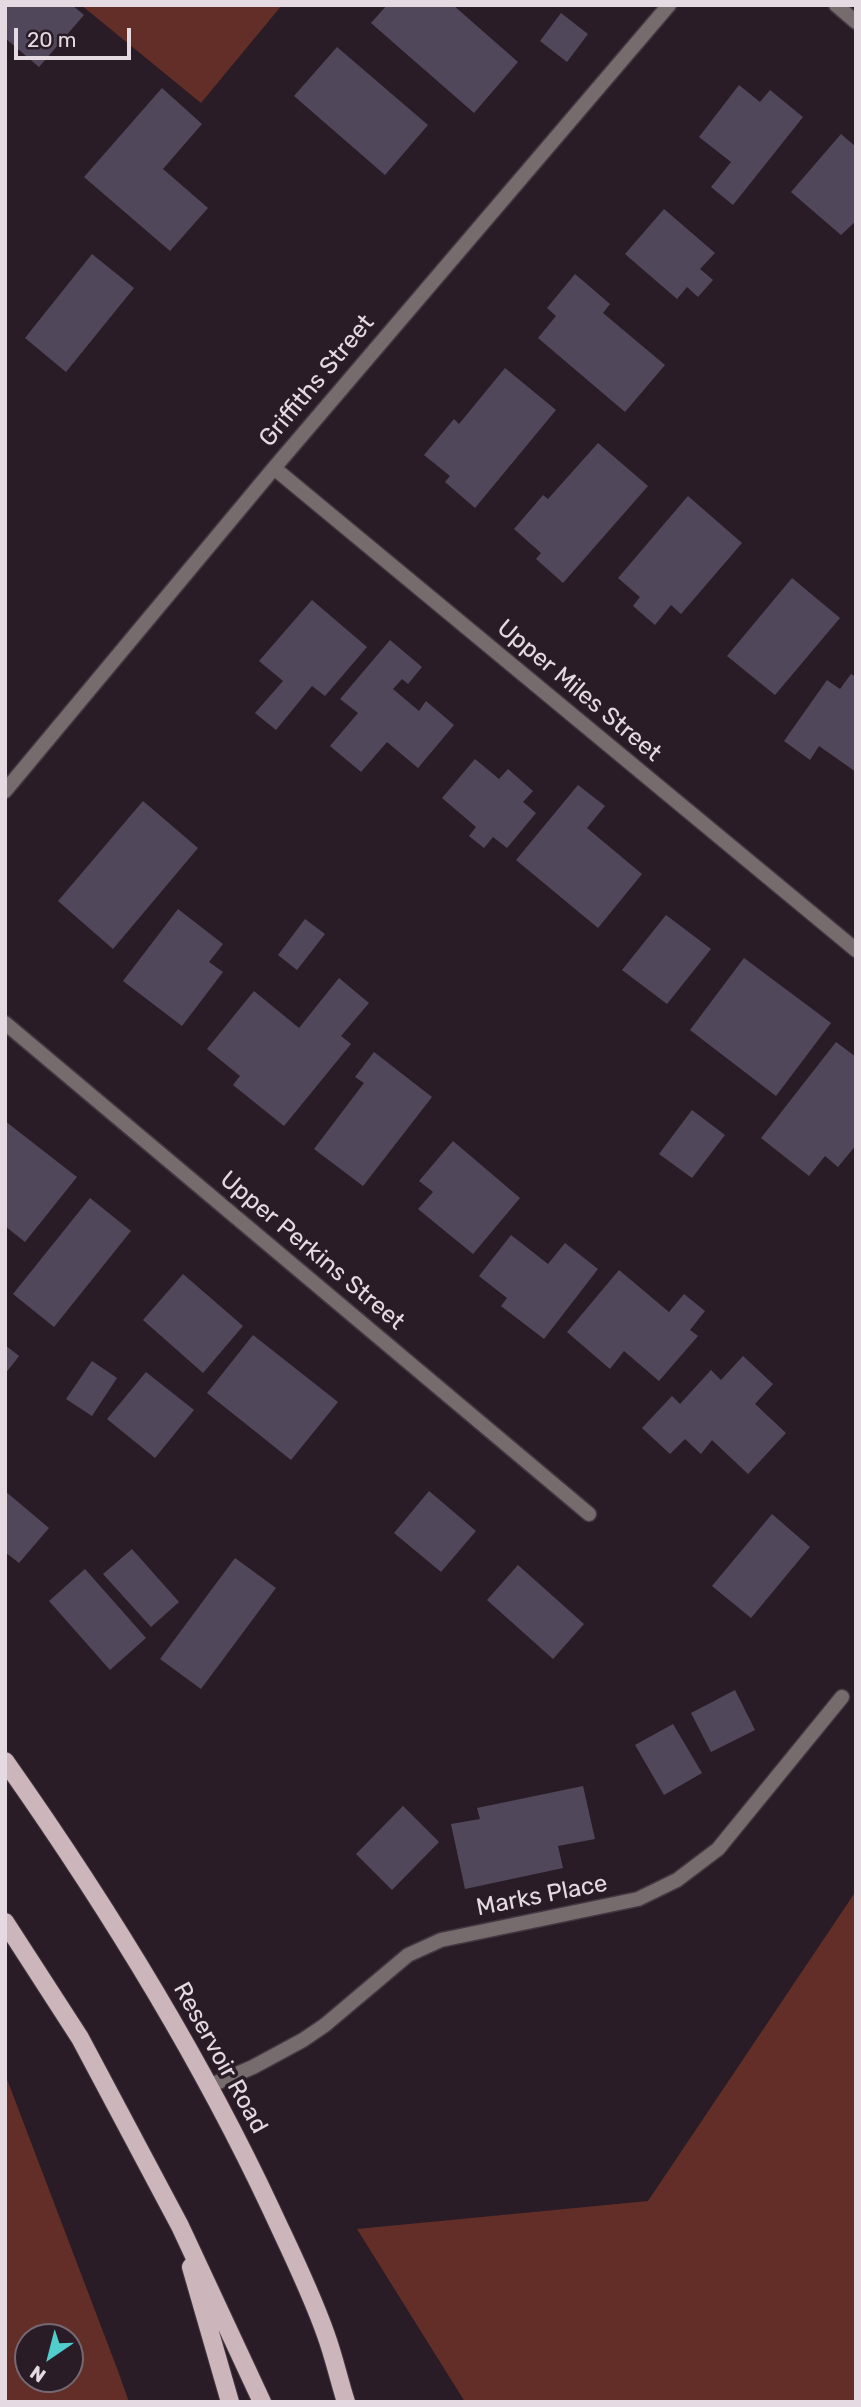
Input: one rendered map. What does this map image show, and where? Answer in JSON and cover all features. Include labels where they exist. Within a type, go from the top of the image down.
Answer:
[{"type":"main road","name":"Reservoir Road","points":[[5,1761],[102,1905],[209,2086],[252,2168],[326,2335],[345,2402]]},
{"type":"main road","points":[[5,1922],[80,2038],[180,2226],[262,2402]]},
{"type":"main road","points":[[180,2226],[230,2402]]},
{"type":"main road","points":[[326,2335],[357,2402]]},
{"type":"street","name":"Griffiths Street","points":[[5,791],[274,468],[669,5]]},
{"type":"street","points":[[836,5],[856,22]]},
{"type":"street","name":"Upper Miles Street","points":[[274,468],[856,950]]},
{"type":"street","name":"Upper Perkins Street","points":[[5,1023],[589,1514]]},
{"type":"street","name":"Marks Place","points":[[209,2086],[292,2046],[325,2025],[408,1955],[441,1940],[638,1899],[677,1880],[718,1849],[842,1698]]},
{"type":"shaded area","points":[[81,5],[282,5],[201,103]]},
{"type":"shaded area","points":[[856,1891],[856,2402],[465,2402],[357,2229],[648,2201]]},
{"type":"shaded area","points":[[5,2074],[118,2371],[129,2402],[5,2402]]},
{"type":"building","points":[[5,5],[72,5],[84,15],[39,67],[5,38]]},
{"type":"building","points":[[387,5],[453,5],[518,62],[474,113],[371,23]]},
{"type":"building","points":[[561,13],[588,34],[567,62],[540,41]]},
{"type":"building","points":[[337,47],[428,125],[385,175],[294,96]]},
{"type":"building","points":[[739,85],[760,102],[770,90],[803,117],[733,205],[711,187],[731,162],[699,137]]},
{"type":"building","points":[[162,88],[202,124],[163,169],[208,208],[170,251],[84,177]]},
{"type":"building","points":[[841,134],[856,147],[856,221],[841,235],[791,192]]},
{"type":"building","points":[[664,209],[715,253],[700,269],[713,280],[698,297],[687,287],[677,299],[625,254]]},
{"type":"building","points":[[92,254],[134,288],[66,372],[25,338]]},
{"type":"building","points":[[575,274],[610,304],[603,313],[665,365],[625,412],[538,338],[556,316],[547,308]]},
{"type":"building","points":[[505,368],[556,410],[475,508],[445,482],[450,476],[424,455],[454,419],[459,424]]},
{"type":"building","points":[[598,443],[648,486],[563,583],[536,559],[541,553],[514,529],[543,495],[548,499]]},
{"type":"building","points":[[688,496],[742,543],[681,614],[671,605],[655,625],[633,606],[640,597],[618,578]]},
{"type":"building","points":[[792,578],[840,618],[775,695],[727,656]]},
{"type":"building","points":[[312,600],[367,647],[325,696],[312,686],[276,730],[255,713],[283,681],[259,661]]},
{"type":"building","points":[[390,640],[422,667],[408,684],[402,679],[393,689],[419,711],[426,701],[454,725],[418,768],[387,742],[361,772],[330,746],[358,713],[340,699]]},
{"type":"building","points":[[851,674],[856,677],[856,772],[819,746],[810,760],[784,741],[827,680],[840,689]]},
{"type":"building","points":[[475,759],[499,779],[508,769],[533,791],[523,802],[536,813],[507,848],[493,837],[484,848],[469,836],[476,827],[442,798]]},
{"type":"building","points":[[578,785],[605,806],[587,828],[642,874],[598,928],[516,860]]},
{"type":"building","points":[[143,801],[198,848],[113,949],[58,901]]},
{"type":"building","points":[[178,909],[223,944],[209,962],[223,972],[182,1026],[123,981]]},
{"type":"building","points":[[666,915],[711,949],[667,1004],[622,970]]},
{"type":"building","points":[[305,919],[325,934],[297,970],[278,955]]},
{"type":"building","points":[[744,958],[831,1023],[776,1096],[690,1030]]},
{"type":"building","points":[[339,978],[369,1003],[341,1036],[351,1044],[284,1126],[233,1085],[240,1076],[207,1049],[254,991],[299,1028]]},
{"type":"building","points":[[836,1042],[856,1057],[856,1145],[838,1167],[825,1156],[809,1176],[761,1138]]},
{"type":"building","points":[[374,1052],[432,1097],[363,1186],[314,1149],[364,1083],[355,1077]]},
{"type":"building","points":[[692,1110],[725,1135],[692,1178],[659,1154]]},
{"type":"building","points":[[5,1121],[77,1177],[25,1242],[5,1226]]},
{"type":"building","points":[[453,1141],[520,1198],[473,1254],[418,1209],[433,1192],[419,1181]]},
{"type":"building","points":[[90,1198],[131,1231],[54,1327],[13,1294]]},
{"type":"building","points":[[511,1235],[548,1264],[565,1243],[598,1269],[544,1339],[501,1306],[507,1298],[479,1276]]},
{"type":"building","points":[[619,1270],[669,1312],[684,1294],[705,1311],[690,1330],[698,1336],[659,1381],[624,1351],[610,1369],[567,1332]]},
{"type":"building","points":[[183,1274],[243,1326],[203,1373],[143,1320]]},
{"type":"building","points":[[253,1335],[338,1402],[291,1460],[207,1393]]},
{"type":"building","points":[[5,1345],[19,1356],[5,1374]]},
{"type":"building","points":[[743,1356],[773,1384],[755,1404],[786,1433],[748,1474],[712,1440],[701,1454],[685,1439],[670,1454],[642,1428],[672,1396],[680,1404],[711,1370],[721,1380]]},
{"type":"building","points":[[92,1361],[117,1378],[92,1416],[66,1399]]},
{"type":"building","points":[[146,1372],[194,1410],[155,1458],[107,1419]]},
{"type":"building","points":[[5,1491],[49,1528],[19,1563],[5,1552]]},
{"type":"building","points":[[429,1491],[476,1531],[441,1572],[394,1533]]},
{"type":"building","points":[[772,1514],[810,1547],[751,1618],[712,1586]]},
{"type":"building","points":[[132,1549],[179,1602],[151,1627],[103,1574]]},
{"type":"building","points":[[235,1558],[276,1588],[201,1689],[160,1659]]},
{"type":"building","points":[[518,1565],[584,1624],[553,1659],[487,1600]]},
{"type":"building","points":[[85,1569],[146,1638],[110,1670],[49,1601]]},
{"type":"building","points":[[735,1690],[755,1730],[711,1752],[691,1713]]},
{"type":"building","points":[[673,1724],[702,1773],[664,1795],[635,1745]]},
{"type":"building","points":[[583,1786],[595,1839],[558,1846],[563,1868],[465,1889],[451,1824],[480,1819],[477,1808]]},
{"type":"building","points":[[403,1806],[439,1842],[392,1890],[356,1854]]}]
